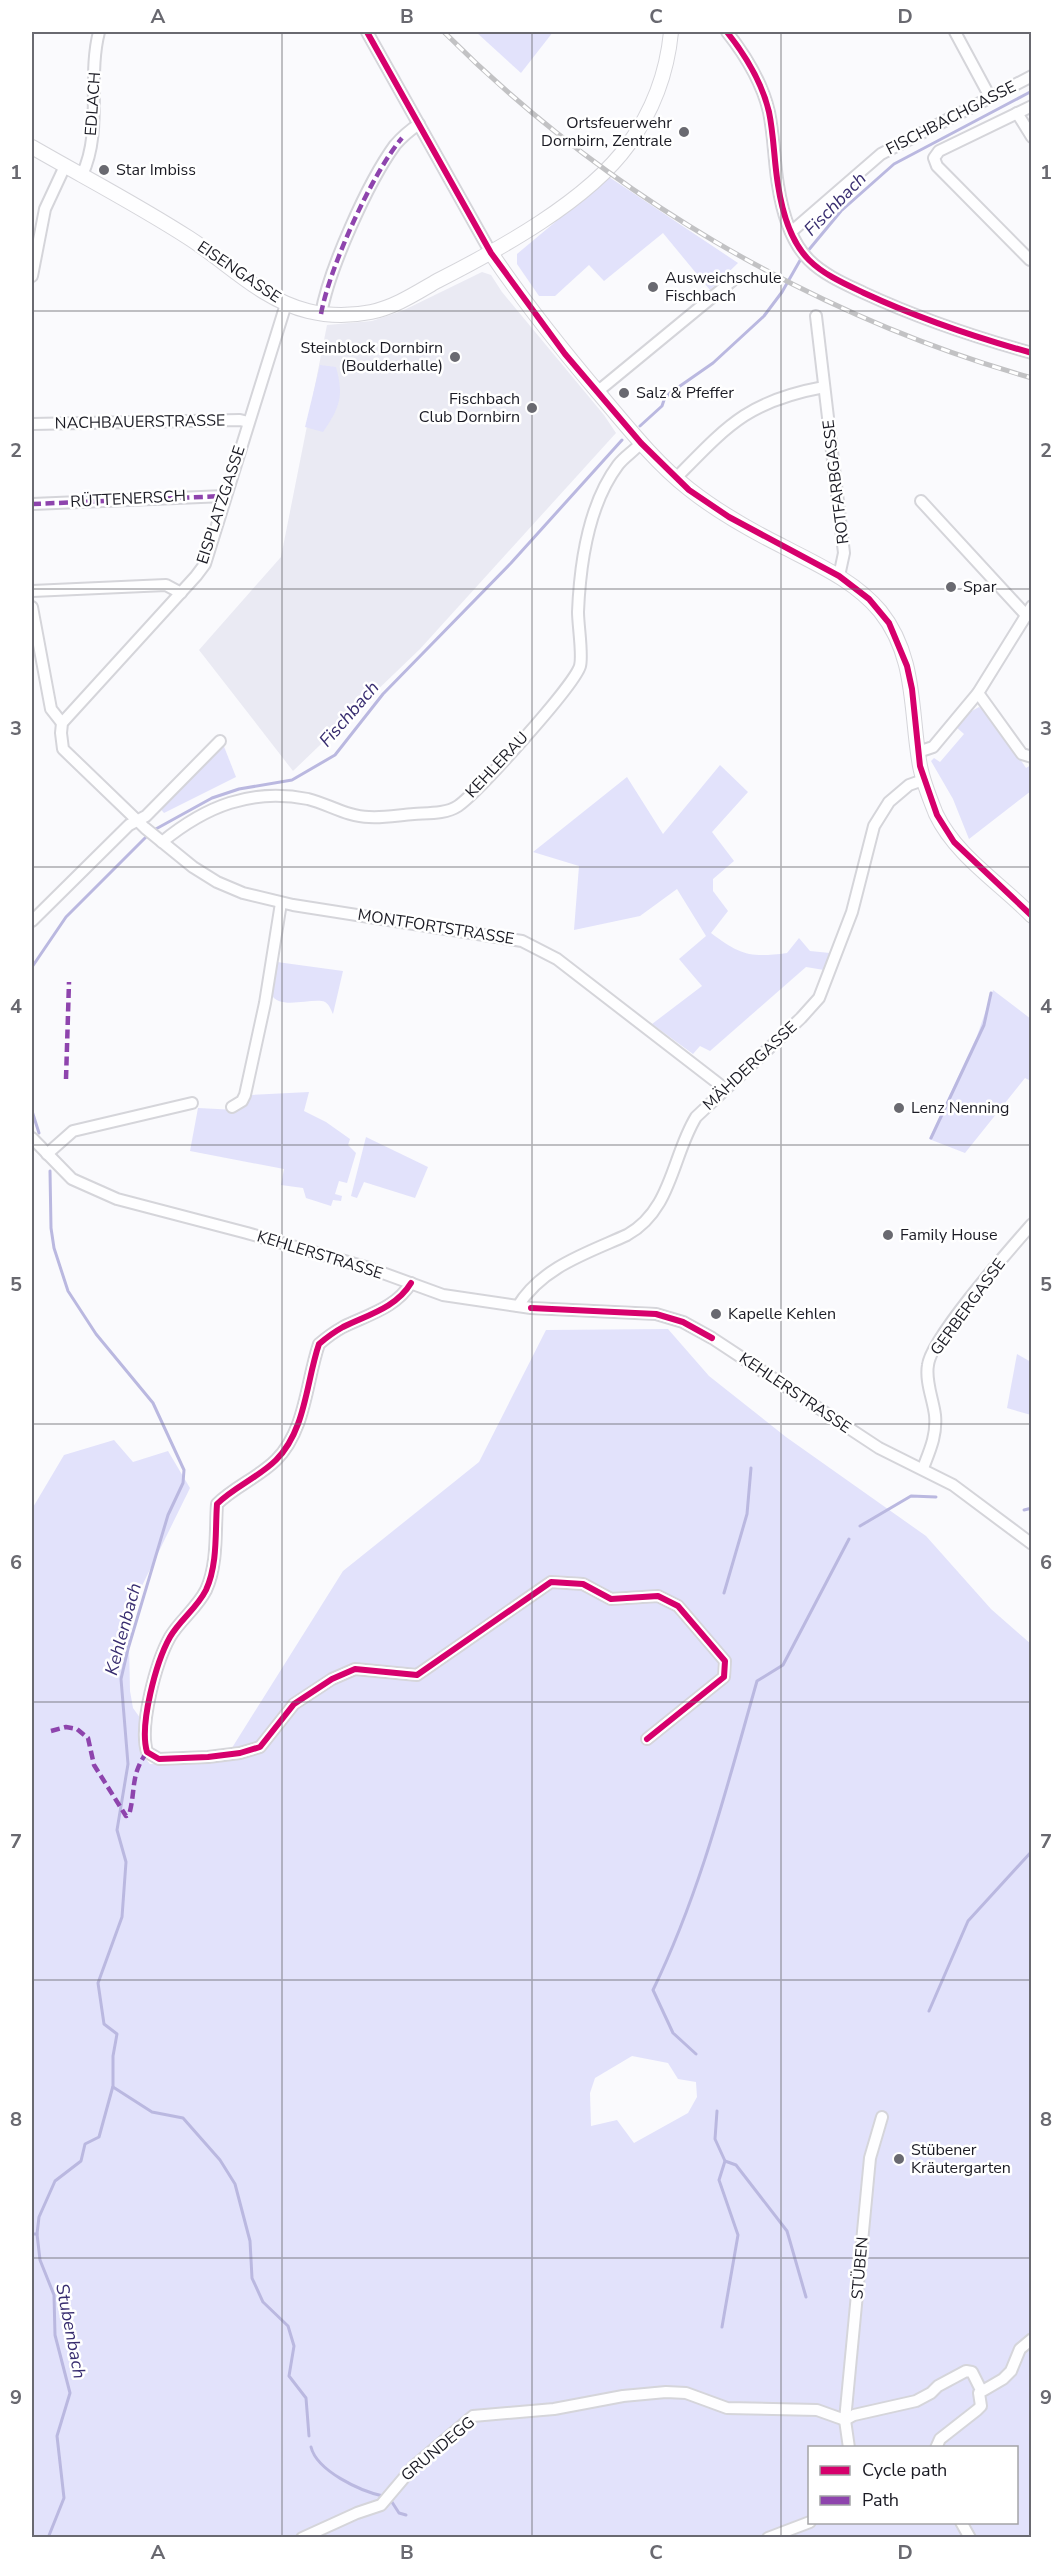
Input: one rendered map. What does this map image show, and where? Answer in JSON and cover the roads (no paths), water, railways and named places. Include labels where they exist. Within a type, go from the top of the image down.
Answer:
[{"type":"main road","name":"EISENGASSE","points":[[32,147],[188,237],[255,286],[286,304],[321,314],[372,312],[398,302],[491,253],[596,180],[627,147],[656,96],[667,62],[671,32]]},
{"type":"main road","points":[[491,253],[597,392],[641,443],[676,478],[729,517],[839,576],[869,599],[897,638],[908,666],[923,780],[937,815],[954,842],[1030,911]]},
{"type":"street","name":"EDLACH","points":[[82,175],[87,163],[93,131],[99,32]]},
{"type":"street","points":[[367,32],[491,253]]},
{"type":"street","points":[[728,32],[756,74],[764,96],[771,122],[782,207],[791,232],[809,260],[823,272],[886,304],[983,340],[1032,353]]},
{"type":"street","points":[[955,32],[990,98]]},
{"type":"street","name":"FISCHBACHGASSE","points":[[791,232],[881,154],[1032,76]]},
{"type":"street","name":"FISCHBACHGASSE","points":[[1030,260],[937,166],[934,158],[939,151],[1032,106]]},
{"type":"street","name":"FISCHBACHGASSE","points":[[1017,113],[1032,137]]},
{"type":"street","points":[[321,314],[327,290],[367,196],[395,146],[419,124]]},
{"type":"street","points":[[32,276],[45,209],[65,166]]},
{"type":"street","points":[[597,392],[733,280]]},
{"type":"street","name":"EISPLATZGASSE","points":[[62,728],[204,564],[286,304]]},
{"type":"street","name":"ROTFARBGASSE","points":[[816,316],[844,553],[839,576]]},
{"type":"street","points":[[676,478],[727,426],[746,413],[793,392],[824,387]]},
{"type":"street","name":"NACHBAUERSTRASSE","points":[[32,424],[240,420],[248,422]]},
{"type":"street","name":"KEHLERAU","points":[[160,841],[187,822],[217,807],[232,801],[263,796],[278,795],[310,800],[367,817],[443,812],[458,806],[559,697],[580,666],[578,612],[588,531],[611,475],[641,443]]},
{"type":"street","name":"RÜTTENERSCH","points":[[32,504],[225,495]]},
{"type":"street","points":[[918,752],[933,747],[978,693],[1029,610],[921,501]]},
{"type":"street","points":[[32,591],[166,585],[180,593]]},
{"type":"street","name":"MONTFORTSTRASSE","points":[[32,607],[51,709],[62,728],[63,749],[160,841],[217,882],[243,893],[281,903],[522,941],[557,959],[724,1088]]},
{"type":"street","points":[[978,693],[1022,754],[1032,757]]},
{"type":"street","points":[[32,921],[129,825],[141,824],[146,816],[220,741]]},
{"type":"street","name":"MÄHDERGASSE","points":[[518,1306],[536,1283],[561,1265],[637,1230],[650,1216],[669,1185],[690,1127],[696,1117],[724,1088],[801,1018],[819,998],[852,912],[874,826],[889,802],[909,785],[923,780]]},
{"type":"street","points":[[232,1107],[242,1101],[245,1095],[266,1004],[281,903]]},
{"type":"street","points":[[47,1155],[73,1131],[192,1103]]},
{"type":"street","name":"KEHLERSTRASSE","points":[[32,1138],[72,1179],[117,1199],[258,1236],[443,1295],[518,1306],[656,1314],[683,1322],[712,1338],[879,1448],[922,1468],[976,1501],[1032,1544]]},
{"type":"street","name":"GERBERGASSE","points":[[922,1468],[931,1447],[935,1427],[928,1378],[930,1358],[944,1334],[981,1285],[1032,1224]]},
{"type":"street","points":[[411,1283],[407,1291],[392,1303],[372,1315],[343,1327],[318,1344],[298,1425],[291,1440],[276,1460],[217,1504],[212,1570],[206,1589],[170,1638],[155,1674],[145,1738],[147,1752],[159,1759],[198,1758],[240,1753],[260,1747],[294,1704],[332,1679],[356,1669],[417,1675],[551,1582],[583,1584],[611,1599],[658,1596],[678,1606],[725,1661],[724,1677],[647,1739]]},
{"type":"street","name":"STÜBEN","points":[[849,2446],[845,2420],[870,2158],[882,2117]]},
{"type":"street","points":[[981,2390],[1003,2379],[1011,2371],[1020,2349],[1032,2339]]},
{"type":"street","points":[[845,2420],[863,2412],[916,2402],[966,2370],[972,2372],[981,2390],[979,2393],[981,2406],[940,2439],[937,2446]]},
{"type":"street","name":"GRUNDEGG","points":[[302,2538],[357,2512],[381,2505],[414,2466],[473,2416],[554,2409],[623,2396],[666,2392],[686,2393],[727,2408],[817,2410],[845,2420]]},
{"type":"street","points":[[768,2538],[808,2523]]},
{"type":"street","points":[[962,2524],[970,2538]]},
{"type":"waterway","name":"Fischbach","points":[[807,252],[841,211],[894,164],[1032,91]]},
{"type":"waterway","name":"Fischbach","points":[[640,426],[662,406],[670,393],[713,363],[764,316],[782,292],[802,257]]},
{"type":"waterway","name":"Fischbach","points":[[154,830],[212,798],[239,789],[292,780],[335,755],[383,694],[511,563],[622,440]]},
{"type":"waterway","name":"Fischbach","points":[[32,967],[66,917],[149,834]]},
{"type":"waterway","points":[[931,1138],[984,1025],[991,993]]},
{"type":"waterway","name":"Kehlenbach","points":[[32,1111],[39,1133]]},
{"type":"waterway","name":"Kehlenbach","points":[[32,2234],[37,2234],[39,2217],[55,2181],[81,2161],[85,2144],[99,2137],[113,2086],[113,2056],[117,2034],[104,2024],[98,1983],[122,1917],[126,1862],[117,1830],[128,1764],[121,1679],[168,1515],[183,1483],[184,1470],[153,1403],[96,1334],[68,1291],[54,1248],[51,1228],[50,1171]]},
{"type":"waterway","points":[[724,1593],[747,1514],[751,1468]]},
{"type":"waterway","points":[[860,1526],[911,1496],[936,1497]]},
{"type":"waterway","points":[[1024,1510],[1032,1508]]},
{"type":"waterway","points":[[696,2054],[673,2033],[653,1990],[670,1953],[699,1876],[724,1799],[757,1681],[783,1665],[849,1539]]},
{"type":"waterway","points":[[929,2011],[968,1921],[1032,1851]]},
{"type":"waterway","points":[[113,2087],[152,2112],[183,2118],[220,2160],[235,2184],[250,2241],[252,2278],[263,2302],[288,2326],[294,2346],[289,2376],[306,2398],[309,2436]]},
{"type":"waterway","points":[[717,2111],[715,2139],[725,2161],[736,2165],[787,2231],[806,2297]]},
{"type":"waterway","points":[[722,2327],[738,2235],[719,2180],[725,2161]]},
{"type":"waterway","name":"Stubenbach","points":[[37,2234],[40,2260],[54,2295],[55,2335],[70,2393],[57,2436],[64,2498],[48,2538]]},
{"type":"waterway","points":[[311,2447],[315,2456],[330,2472],[363,2490],[383,2496]]},
{"type":"waterway","points":[[390,2499],[399,2513],[406,2515]]},
{"type":"railway","points":[[444,32],[506,91],[573,145],[643,196],[716,242],[792,284],[870,320],[950,352],[1032,378]]},
{"type":"place","name":"Ortsfeuerwehr Dornbirn, Zentrale","points":[[684,132]]},
{"type":"place","name":"Star Imbiss","points":[[104,170]]},
{"type":"place","name":"Ausweichschule Fischbach","points":[[653,287]]},
{"type":"place","name":"Steinblock Dornbirn (Boulderhalle)","points":[[455,357]]},
{"type":"place","name":"Salz & Pfeffer","points":[[624,393]]},
{"type":"place","name":"Fischbach Club Dornbirn","points":[[532,408]]},
{"type":"place","name":"Spar","points":[[951,587]]},
{"type":"place","name":"Lenz Nenning","points":[[899,1108]]},
{"type":"place","name":"Family House","points":[[888,1235]]},
{"type":"place","name":"Kapelle Kehlen","points":[[716,1314]]},
{"type":"place","name":"Stübener Kräutergarten","points":[[899,2159]]}]
